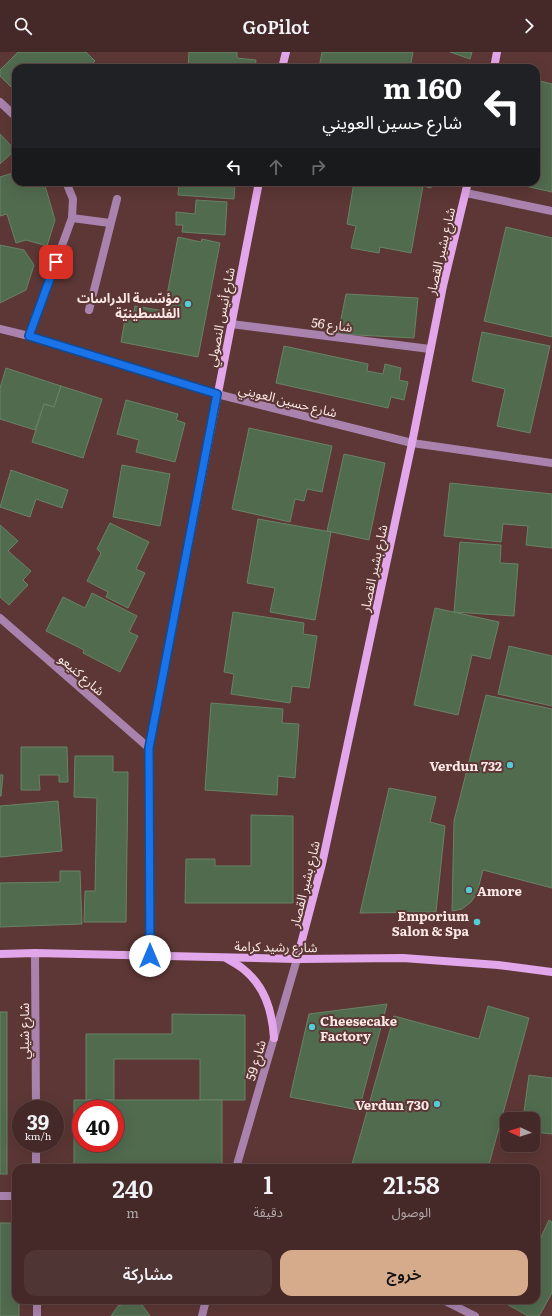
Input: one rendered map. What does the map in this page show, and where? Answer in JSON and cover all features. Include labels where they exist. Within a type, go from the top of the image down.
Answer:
[{"type":"street","points":[[283,64],[286,52]]},
{"type":"street","points":[[495,64],[497,52]]},
{"type":"street","points":[[0,102],[12,113]]},
{"type":"street","points":[[29,336],[72,218],[73,199],[68,186]]},
{"type":"street","name":"شارع أنيس النصولي","points":[[150,956],[149,748],[258,186]]},
{"type":"street","name":"شارع بشير القصار","points":[[297,959],[322,864],[412,443],[443,286],[467,186]]},
{"type":"street","points":[[466,193],[552,211]]},
{"type":"street","points":[[89,310],[117,199]]},
{"type":"street","points":[[72,218],[110,223]]},
{"type":"street","name":"شارع 56","points":[[231,324],[430,349]]},
{"type":"street","name":"شارع حسين العويني","points":[[0,329],[29,336],[217,394],[412,443],[552,463]]},
{"type":"street","name":"شارع كنيعو","points":[[0,618],[149,748]]},
{"type":"street","name":"شارع رشيد كرامة","points":[[0,954],[35,953],[297,959],[403,958],[498,964],[552,972]]},
{"type":"street","name":"شارع شيلي","points":[[35,953],[36,1100]]},
{"type":"street","points":[[225,957],[242,968],[256,982],[266,999],[272,1018],[274,1038]]},
{"type":"street","name":"شارع 59","points":[[237,1164],[297,959]]},
{"type":"street","points":[[36,1152],[36,1164]]},
{"type":"street","points":[[0,1196],[12,1196]]},
{"type":"street","points":[[37,1304],[37,1316]]},
{"type":"street","points":[[202,1316],[205,1304]]},
{"type":"street","points":[[451,1304],[475,1316]]},
{"type":"building","points":[[18,52],[86,52],[95,61],[92,64],[12,64],[12,88],[0,76],[0,70]]},
{"type":"building","points":[[189,52],[237,52],[237,58],[256,60],[256,64],[188,64]]},
{"type":"building","points":[[322,52],[413,52],[411,64],[320,64]]},
{"type":"building","points":[[450,52],[472,52],[470,59]]},
{"type":"building","points":[[540,81],[552,84],[552,192],[525,186],[540,186]]},
{"type":"building","points":[[0,134],[12,147],[12,153],[0,164]]},
{"type":"building","points":[[12,173],[12,186],[45,186],[55,220],[47,246],[26,240],[16,243],[7,214],[0,216],[0,177]]},
{"type":"building","points":[[179,186],[235,186],[234,199],[178,195]]},
{"type":"building","points":[[353,186],[423,186],[411,253],[380,247],[379,253],[351,248],[356,226],[347,224]]},
{"type":"building","points":[[196,200],[227,202],[225,235],[182,232],[183,225],[176,225],[176,212],[195,214]]},
{"type":"building","points":[[506,227],[552,238],[552,337],[484,321]]},
{"type":"building","points":[[178,237],[201,242],[202,239],[220,243],[198,357],[121,342],[126,314],[133,316],[135,306],[164,311]]},
{"type":"building","points":[[0,245],[24,250],[34,265],[26,290],[0,303]]},
{"type":"building","points":[[346,294],[418,298],[414,338],[338,334]]},
{"type":"building","points":[[482,332],[550,346],[530,433],[497,426],[505,389],[472,381]]},
{"type":"building","points":[[284,346],[368,364],[367,371],[383,374],[385,364],[401,368],[399,380],[408,382],[404,400],[391,397],[388,408],[276,383]]},
{"type":"building","points":[[6,368],[61,386],[54,407],[44,404],[35,430],[0,419],[0,388]]},
{"type":"building","points":[[61,386],[102,399],[83,458],[32,442],[44,404],[54,407]]},
{"type":"building","points":[[126,400],[178,414],[176,420],[185,423],[175,462],[136,452],[139,440],[117,434]]},
{"type":"building","points":[[249,428],[332,446],[322,492],[307,489],[304,501],[295,499],[290,522],[232,509]]},
{"type":"building","points":[[344,454],[385,463],[369,540],[327,531]]},
{"type":"building","points":[[122,465],[170,474],[160,526],[113,517]]},
{"type":"building","points":[[11,470],[68,490],[62,508],[36,499],[30,517],[0,507]]},
{"type":"building","points":[[450,483],[552,494],[552,548],[526,545],[528,526],[503,524],[501,542],[444,536]]},
{"type":"building","points":[[258,519],[331,532],[315,620],[270,612],[275,588],[247,583]]},
{"type":"building","points":[[110,523],[149,542],[136,569],[145,573],[128,608],[106,597],[108,592],[87,581],[101,553],[97,549]]},
{"type":"building","points":[[0,525],[18,541],[8,551],[31,571],[23,580],[28,585],[9,605],[0,597]]},
{"type":"building","points":[[460,542],[501,545],[500,563],[518,564],[514,616],[454,612]]},
{"type":"building","points":[[92,593],[137,616],[129,632],[138,636],[120,672],[83,653],[84,650],[46,631],[63,597],[85,608]]},
{"type":"building","points":[[435,608],[499,622],[490,659],[472,655],[458,715],[414,705]]},
{"type":"building","points":[[233,612],[304,623],[303,634],[317,636],[309,688],[292,686],[290,703],[231,694],[234,674],[224,672]]},
{"type":"building","points":[[509,646],[552,656],[552,706],[498,694]]},
{"type":"building","name":"Verdun 732","points":[[486,695],[552,709],[552,888],[483,870],[477,893],[471,902],[462,909],[452,911],[454,821]]},
{"type":"building","points":[[211,703],[283,709],[282,723],[299,724],[295,778],[278,776],[277,795],[205,790]]},
{"type":"building","points":[[21,747],[67,747],[68,782],[59,782],[59,775],[39,775],[40,790],[21,790]]},
{"type":"building","points":[[75,756],[113,756],[113,772],[128,772],[126,922],[84,922],[85,891],[95,891],[97,798],[74,797]]},
{"type":"building","points":[[0,775],[3,775],[1,796],[0,796]]},
{"type":"building","points":[[389,788],[436,797],[430,822],[445,826],[436,912],[360,913]]},
{"type":"building","points":[[58,801],[62,851],[0,857],[0,806]]},
{"type":"building","points":[[251,815],[293,816],[293,903],[185,903],[186,859],[215,859],[215,866],[251,866]]},
{"type":"building","points":[[60,871],[80,871],[82,924],[0,927],[0,883],[60,882]]},
{"type":"building","points":[[387,1004],[359,1110],[290,1097],[309,1014]]},
{"type":"building","name":"Verdun 730","points":[[488,1006],[529,1018],[503,1112],[500,1112],[500,1124],[489,1164],[352,1164],[394,1016],[479,1039]]},
{"type":"building","points":[[0,1012],[7,1012],[7,1174],[0,1174]]},
{"type":"building","points":[[172,1014],[245,1015],[245,1100],[200,1100],[200,1059],[114,1059],[114,1100],[86,1100],[86,1034],[172,1034]]},
{"type":"building","points":[[529,1075],[552,1078],[552,1134],[540,1133],[540,1112],[524,1112]]},
{"type":"building","points":[[124,1100],[222,1100],[222,1164],[74,1164],[74,1152],[124,1152]]},
{"type":"building","points":[[549,1220],[552,1222],[552,1293],[539,1316],[528,1316],[507,1304],[540,1304],[540,1239]]},
{"type":"building","points":[[0,1223],[12,1223],[12,1304],[19,1304],[19,1316],[0,1316]]},
{"type":"building","points":[[124,1304],[142,1305],[150,1316],[111,1316],[118,1306]]},
{"type":"place","name":"مؤسّسة الدراسات الفلسطينيّة","points":[[188,304]]},
{"type":"place","name":"Verdun 732","points":[[510,765]]},
{"type":"place","name":"Amore","points":[[469,890]]},
{"type":"place","name":"Emporium Salon & Spa","points":[[477,922]]},
{"type":"place","name":"Cheesecake Factory","points":[[312,1027]]},
{"type":"place","name":"Verdun 730","points":[[437,1104]]},
{"type":"route","points":[[56,262],[29,336],[217,394],[149,748],[150,956]]}]
